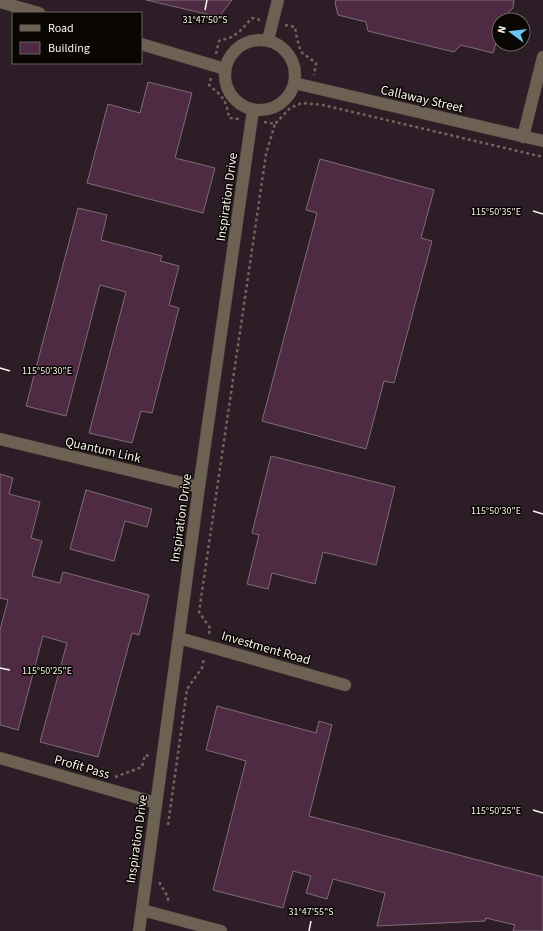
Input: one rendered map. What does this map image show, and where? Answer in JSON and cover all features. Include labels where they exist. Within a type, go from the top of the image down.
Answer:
[{"type":"street","points":[[268,40],[278,0]]},
{"type":"street","points":[[0,2],[35,12]]},
{"type":"street","points":[[268,40],[280,46],[291,57],[295,69],[294,84],[290,95],[280,105],[253,115],[230,94],[220,67],[240,46],[251,41],[268,40]]},
{"type":"street","points":[[142,44],[220,67]]},
{"type":"street","points":[[522,137],[543,56]]},
{"type":"street","name":"Callaway Street","points":[[294,84],[543,141]]},
{"type":"street","name":"Inspiration Drive","points":[[139,931],[199,487],[253,115]]},
{"type":"street","name":"Quantum Link","points":[[0,439],[199,487]]},
{"type":"street","name":"Investment Road","points":[[179,638],[345,685]]},
{"type":"street","name":"Profit Pass","points":[[0,758],[156,804]]},
{"type":"street","points":[[142,910],[221,931]]},
{"type":"path","points":[[275,124],[253,115],[229,118],[228,107],[222,96],[209,85],[220,67],[219,40],[232,37],[252,18],[295,27],[301,52],[316,63],[308,104]]},
{"type":"path","points":[[167,831],[187,689],[202,668],[210,628],[199,612],[266,154],[275,124],[290,108],[302,103],[323,105],[543,157]]},
{"type":"path","points":[[115,777],[142,767],[146,755],[177,763]]},
{"type":"path","points":[[161,876],[160,884],[168,896],[166,916]]},
{"type":"shaded area","points":[[0,0],[543,0],[543,931],[0,931]]},
{"type":"building","points":[[146,0],[232,0],[219,17]]},
{"type":"building","points":[[336,0],[514,0],[513,8],[509,12],[491,12],[491,52],[493,53],[461,45],[454,52],[368,31],[366,22],[338,15],[335,3]]},
{"type":"building","points":[[148,82],[192,93],[175,158],[215,168],[203,213],[87,183],[108,104],[140,113]]},
{"type":"building","points":[[320,159],[434,190],[421,238],[432,241],[394,383],[384,381],[366,449],[262,421],[317,213],[306,210]]},
{"type":"building","points":[[78,208],[107,215],[101,240],[162,256],[160,261],[179,266],[169,305],[179,308],[152,413],[141,411],[132,443],[89,433],[126,292],[100,285],[66,416],[26,406]]},
{"type":"building","points":[[271,456],[395,487],[376,565],[323,552],[315,584],[272,573],[268,589],[247,584],[259,535],[252,533]]},
{"type":"building","points":[[0,474],[13,478],[9,494],[40,502],[31,538],[42,541],[32,576],[60,583],[63,572],[149,595],[139,635],[132,633],[98,757],[40,742],[67,643],[43,636],[18,730],[0,725],[0,630],[8,600],[0,598]]},
{"type":"building","points":[[86,490],[152,509],[147,527],[125,521],[114,561],[70,549]]},
{"type":"building","points":[[217,706],[316,733],[319,721],[332,725],[309,816],[543,877],[543,931],[513,931],[515,925],[486,918],[485,921],[377,926],[385,893],[333,879],[327,899],[306,893],[311,876],[293,871],[283,908],[213,890],[246,761],[206,750]]}]
